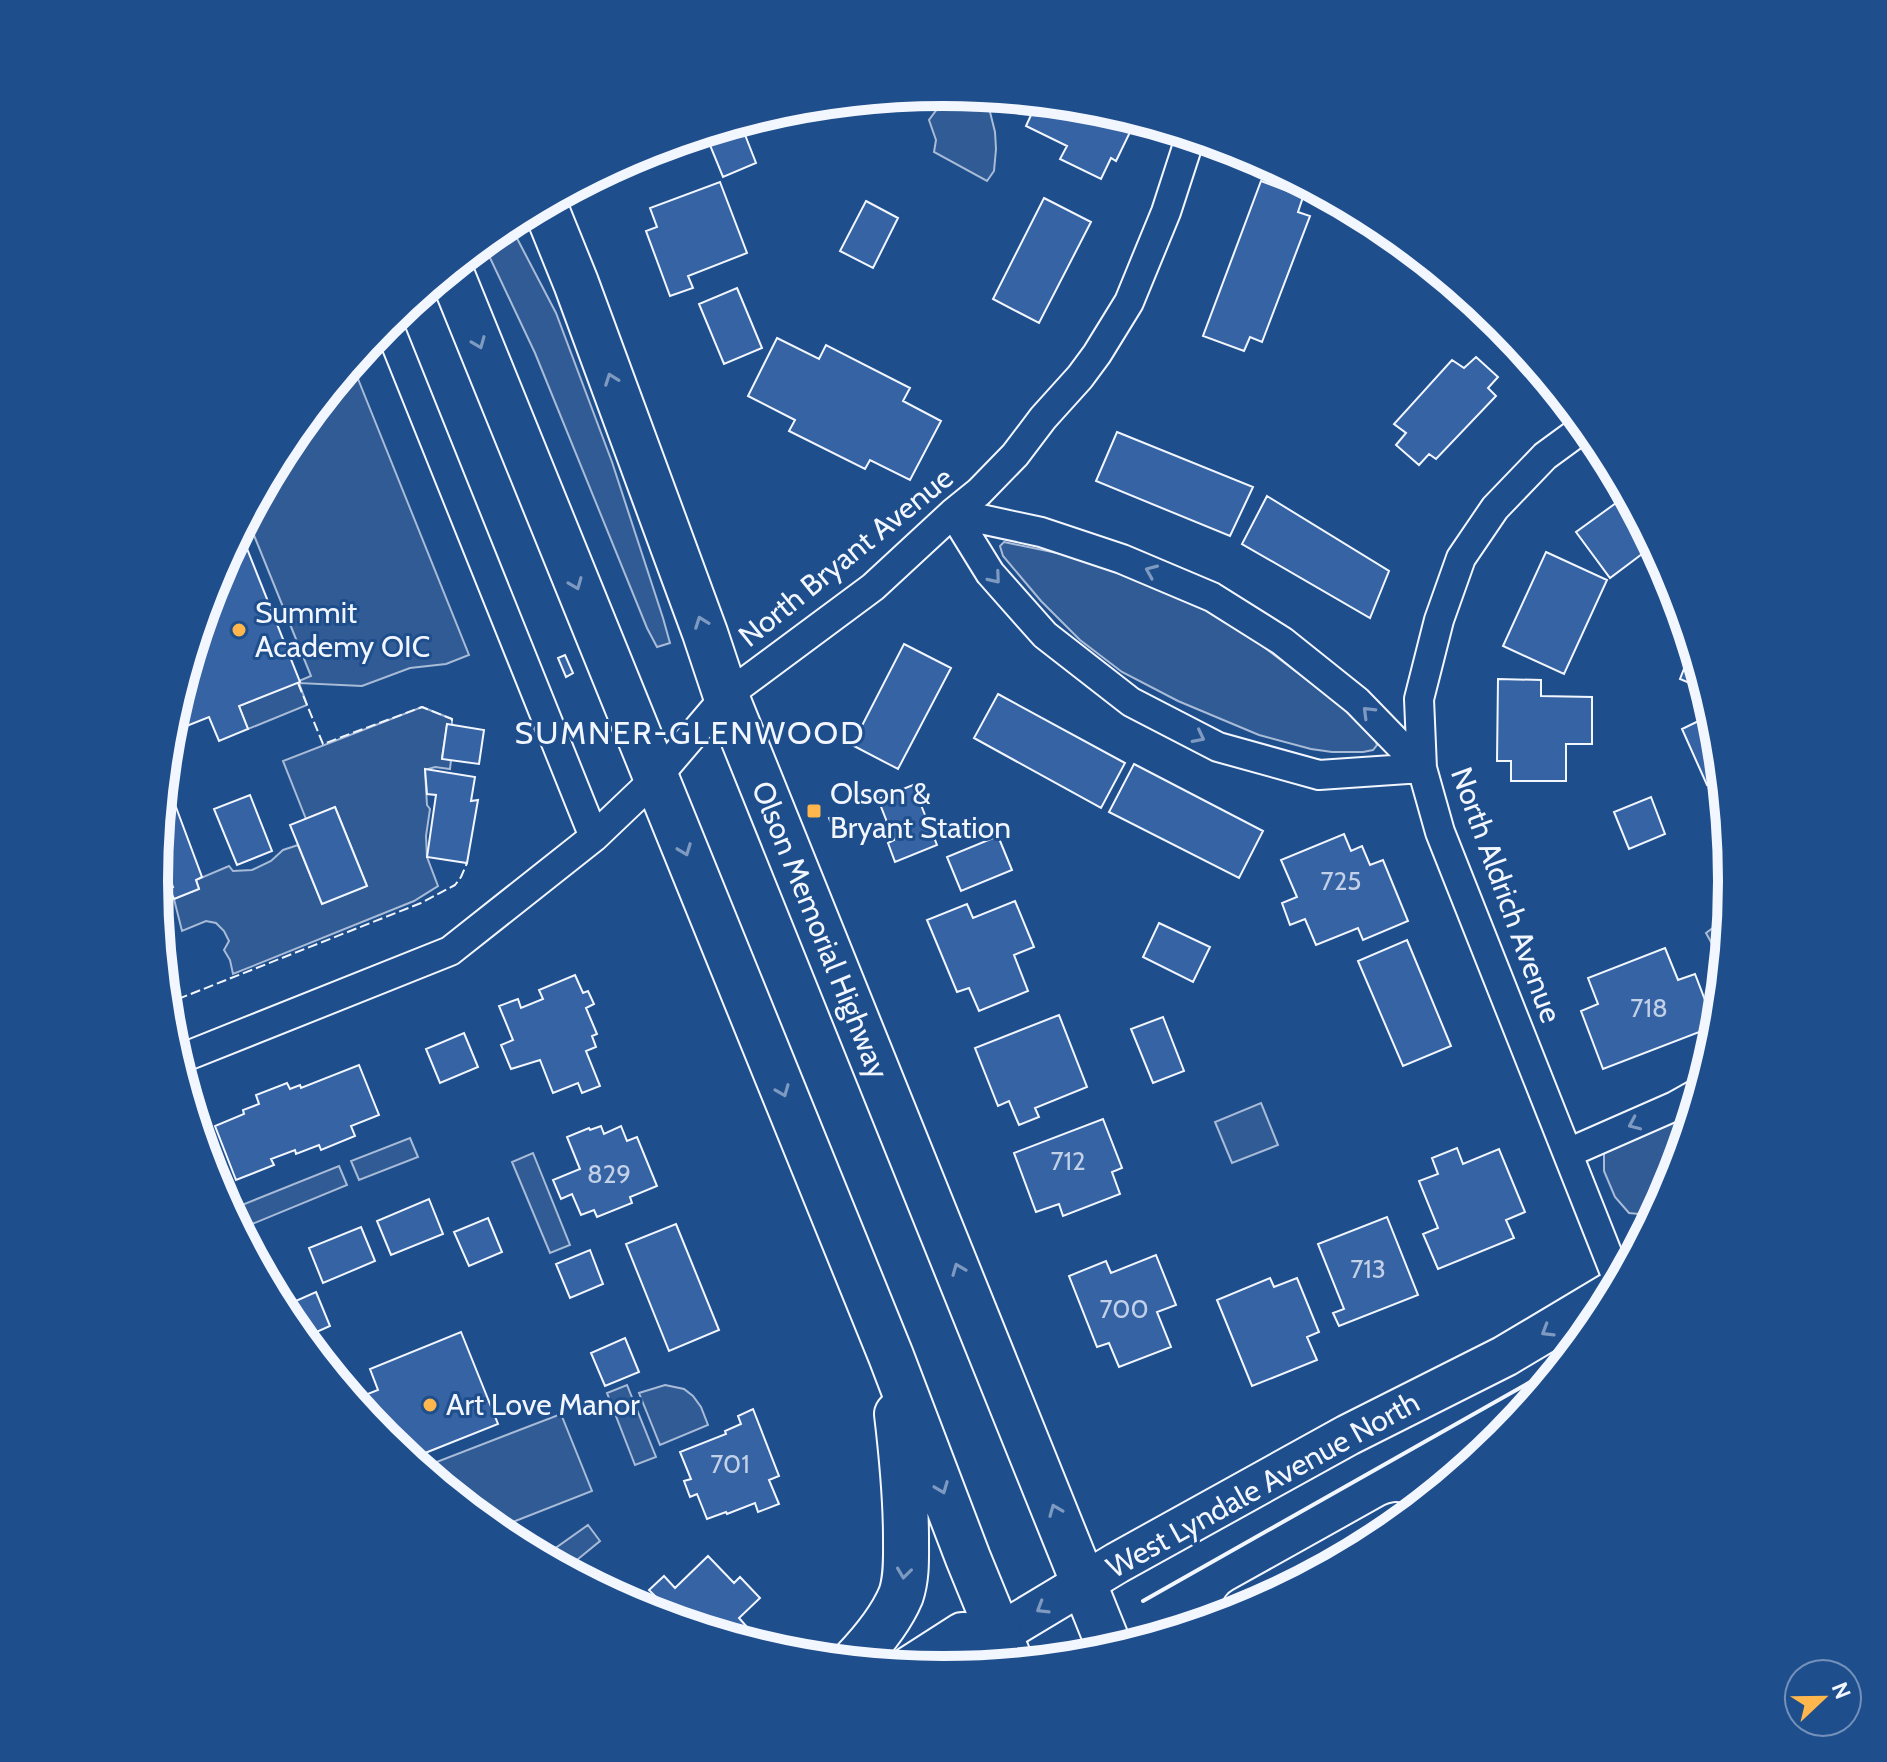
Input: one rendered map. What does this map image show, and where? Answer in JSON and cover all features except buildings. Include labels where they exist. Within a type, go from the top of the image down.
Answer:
[{"type":"main road","name":"Olson Memorial Highway","points":[[548,215],[726,696],[1106,1638]]},
{"type":"main road","points":[[454,281],[891,1356],[1005,1649]]},
{"type":"main road","name":"West Lyndale Avenue North","points":[[1005,1649],[1085,1582],[1348,1435],[1505,1356],[1594,1303]]},
{"type":"main road","points":[[863,1651],[901,1594],[906,1570],[906,1499],[891,1356]]},
{"type":"main road","points":[[927,1655],[962,1633],[1005,1649]]},
{"type":"street","name":"North Bryant Avenue","points":[[189,1055],[450,951],[594,837],[657,777],[726,696],[873,587],[979,492],[1015,455],[1080,377],[1129,302],[1166,212],[1188,145]]},
{"type":"street","points":[[393,336],[594,837]]},
{"type":"street","name":"North Aldrich Avenue","points":[[1576,433],[1545,456],[1495,508],[1461,558],[1439,620],[1419,699],[1422,768],[1440,832],[1614,1270]]},
{"type":"street","points":[[953,513],[1041,532],[1122,559],[1212,597],[1282,641],[1357,701],[1422,768]]},
{"type":"street","points":[[953,513],[990,573],[1045,635],[1131,702],[1218,747],[1319,775],[1422,768]]},
{"type":"street","points":[[1568,1153],[1687,1100]]},
{"type":"shaded area","points":[[939,106],[989,108],[996,149],[994,171],[987,181],[934,152],[936,140],[929,120]]},
{"type":"shaded area","points":[[515,235],[556,313],[612,462],[670,643],[657,647],[647,628],[535,353],[488,254]]},
{"type":"shaded area","points":[[357,375],[469,655],[446,664],[410,668],[362,686],[299,683],[307,705],[248,729],[239,706],[311,676],[252,530],[299,450]]},
{"type":"shaded area","points":[[1004,542],[1081,558],[1160,586],[1231,622],[1340,705],[1375,739],[1377,745],[1373,750],[1363,752],[1332,752],[1259,735],[1178,701],[1122,672],[1080,640],[1041,601],[1003,556],[1000,546]]},
{"type":"shaded area","points":[[422,707],[452,719],[452,725],[447,725],[442,758],[451,760],[450,769],[435,767],[425,770],[427,805],[430,809],[427,857],[438,886],[414,901],[233,974],[224,950],[229,941],[216,923],[206,921],[182,931],[174,899],[199,889],[196,880],[229,866],[233,871],[252,870],[271,861],[283,850],[298,845],[322,904],[367,886],[335,807],[306,819],[283,761]]},
{"type":"shaded area","points":[[1717,925],[1715,949],[1706,933]]},
{"type":"shaded area","points":[[1261,1103],[1278,1145],[1232,1163],[1215,1122]]},
{"type":"shaded area","points":[[1682,1113],[1660,1178],[1643,1214],[1629,1213],[1615,1197],[1604,1171],[1604,1152]]},
{"type":"shaded area","points":[[410,1138],[418,1157],[359,1180],[351,1161]]},
{"type":"shaded area","points":[[533,1153],[570,1245],[550,1253],[512,1162]]},
{"type":"shaded area","points":[[339,1166],[347,1185],[249,1225],[240,1206]]},
{"type":"shaded area","points":[[627,1385],[656,1457],[635,1465],[607,1393]]},
{"type":"shaded area","points":[[665,1385],[684,1389],[693,1396],[708,1425],[660,1445],[639,1393]]},
{"type":"shaded area","points":[[561,1414],[592,1491],[510,1523],[433,1464]]},
{"type":"shaded area","points":[[588,1525],[600,1541],[575,1562],[554,1549]]},
{"type":"fence","points":[[298,683],[323,744],[422,707],[452,719],[452,725]]},
{"type":"fence","points":[[178,999],[421,903],[455,885],[467,863]]},
{"type":"wall","points":[[1143,1601],[1538,1378]]},
{"type":"place","name":"Summit Academy OIC","points":[[239,630]]},
{"type":"place","name":"Olson & Bryant Station","points":[[814,811]]},
{"type":"place","name":"Art Love Manor","points":[[430,1405]]},
{"type":"district","name":"SUMNER-GLENWOOD","points":[[690,733]]}]
